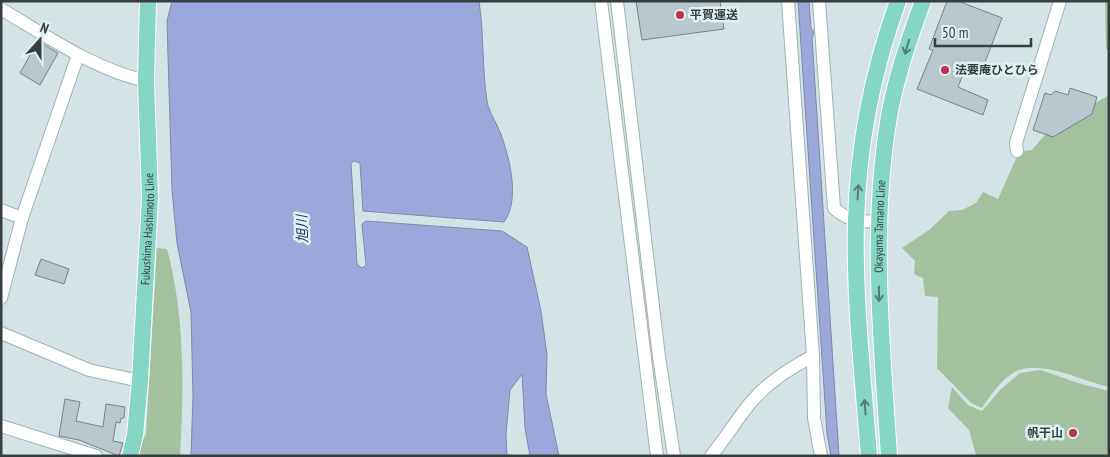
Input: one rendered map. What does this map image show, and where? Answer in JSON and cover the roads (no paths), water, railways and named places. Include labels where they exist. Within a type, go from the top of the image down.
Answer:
[{"type":"main road","name":"Fukushima Hashimoto Line","points":[[130,456],[136,426],[140,381],[150,198],[146,81],[148,1]]},
{"type":"main road","name":"Okayama Tamano Line","points":[[869,456],[857,286],[856,221],[860,167],[866,123],[879,67],[898,1]]},
{"type":"main road","name":"Okayama Tamano Line","points":[[889,456],[879,309],[878,222],[887,128],[899,75],[923,1]]},
{"type":"street","points":[[601,1],[657,456]]},
{"type":"street","points":[[617,1],[659,358],[674,456]]},
{"type":"street","points":[[788,1],[813,356],[814,418],[821,456]]},
{"type":"street","points":[[819,1],[834,208],[842,216],[856,221],[878,222]]},
{"type":"street","points":[[1017,151],[1016,144],[1060,1]]},
{"type":"street","points":[[1,9],[78,55],[130,77],[146,81]]},
{"type":"street","points":[[1,298],[22,218],[78,55]]},
{"type":"street","points":[[1,210],[22,218]]},
{"type":"street","points":[[1,334],[89,370],[140,381]]},
{"type":"street","points":[[711,456],[750,403],[766,387],[792,367],[813,356]]},
{"type":"street","points":[[1,426],[96,456]]},
{"type":"water","name":"旭川","points":[[172,1],[479,1],[487,101],[502,137],[512,180],[512,203],[509,213],[504,222],[363,211],[360,163],[354,161],[351,163],[357,264],[362,268],[366,265],[362,224],[366,221],[502,231],[527,247],[541,311],[547,355],[546,394],[559,456],[530,456],[525,428],[522,374],[510,390],[506,434],[507,456],[191,456],[193,396],[191,312],[177,243],[172,190],[167,21]]},
{"type":"water","points":[[798,1],[809,1],[811,28],[814,32],[812,38],[839,456],[831,456],[827,433]]},
{"type":"place","name":"平賀運送","points":[[680,15]]},
{"type":"place","name":"法要庵ひとひら","points":[[945,70]]},
{"type":"place","name":"帆干山","points":[[1073,433]]}]
